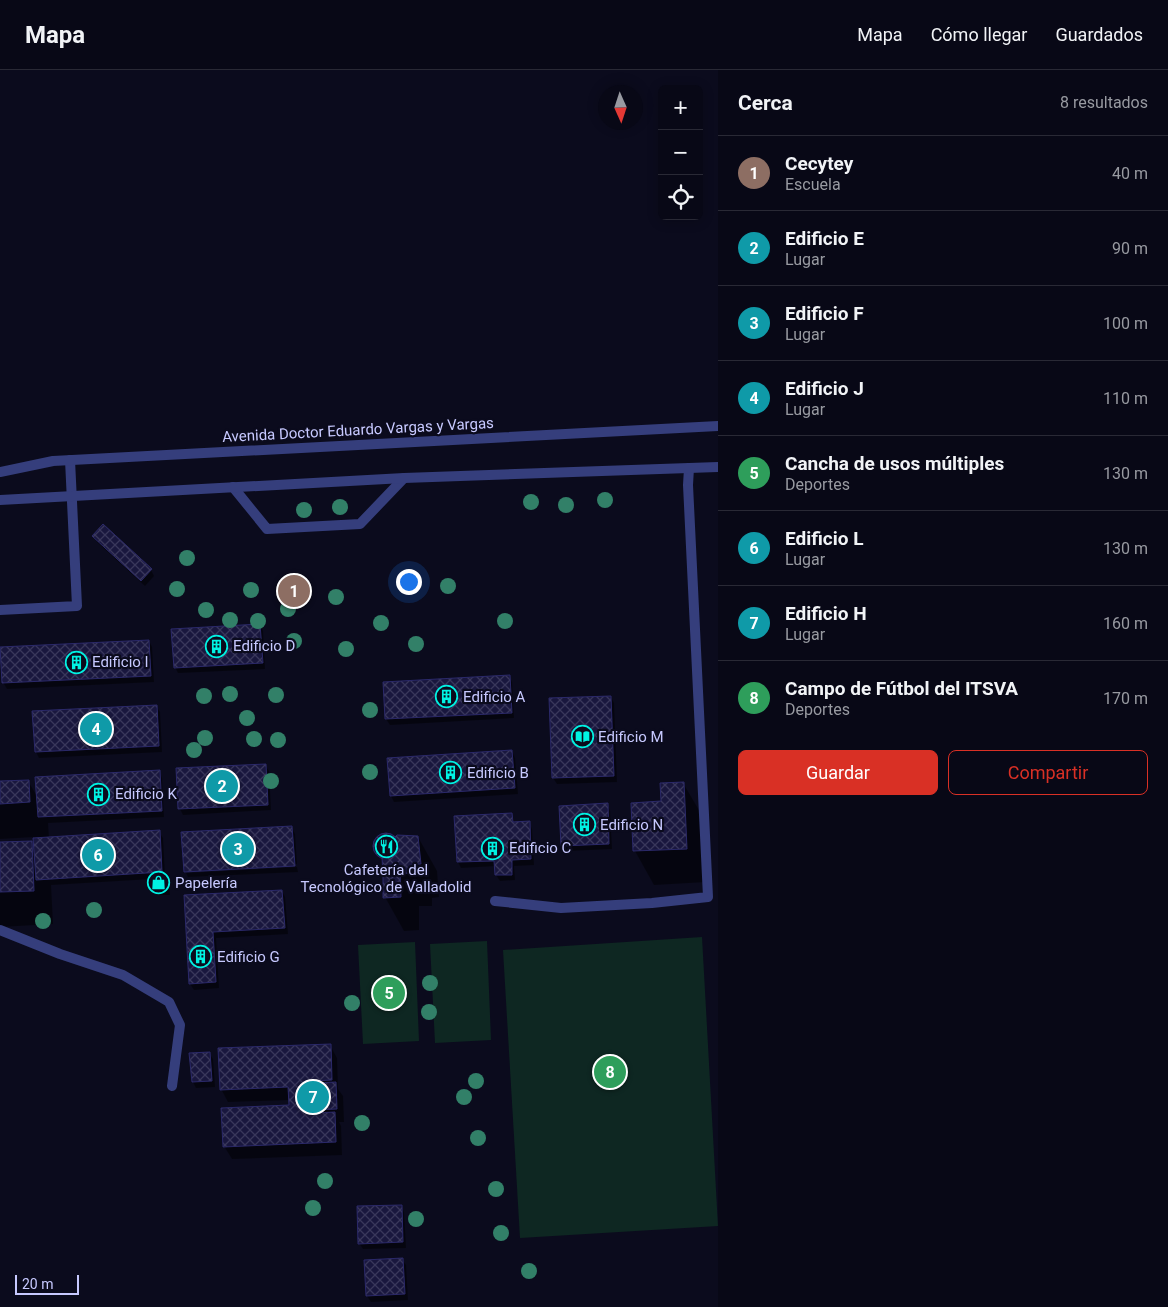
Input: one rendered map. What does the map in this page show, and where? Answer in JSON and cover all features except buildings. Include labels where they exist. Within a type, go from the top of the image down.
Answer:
[{"type":"street","name":"Avenida Doctor Eduardo Vargas y Vargas","points":[[0,472],[53,460],[718,426]]},
{"type":"street","points":[[0,610],[77,606],[70,460]]},
{"type":"street","points":[[0,500],[404,478],[718,467]]},
{"type":"street","points":[[495,901],[561,908],[652,904],[708,897],[688,485],[689,468]]},
{"type":"street","points":[[233,487],[267,529],[360,524],[404,478]]},
{"type":"street","points":[[0,930],[60,954],[123,974],[169,1002],[180,1024],[172,1086]]},
{"type":"green space","points":[[702,937],[718,1226],[520,1238],[503,950]]},
{"type":"green space","points":[[487,941],[491,1040],[435,1043],[430,944]]},
{"type":"green space","points":[[415,942],[419,1041],[363,1044],[358,945]]},
{"type":"place","name":"Cecytey","points":[[294,591]]},
{"type":"place","name":"Edificio D","points":[[217,646]]},
{"type":"place","name":"Edificio I","points":[[76,662]]},
{"type":"place","name":"Edificio A","points":[[447,697]]},
{"type":"place","name":"Edificio J","points":[[96,729]]},
{"type":"place","name":"Edificio M","points":[[582,737]]},
{"type":"place","name":"Edificio B","points":[[451,773]]},
{"type":"place","name":"Edificio E","points":[[222,786]]},
{"type":"place","name":"Edificio K","points":[[99,794]]},
{"type":"place","name":"Edificio N","points":[[584,825]]},
{"type":"place","name":"Cafetería del Tecnológico de Valladolid","points":[[386,847]]},
{"type":"place","name":"Edificio C","points":[[493,848]]},
{"type":"place","name":"Edificio F","points":[[238,849]]},
{"type":"place","name":"Edificio L","points":[[98,855]]},
{"type":"place","name":"Papelería","points":[[159,883]]},
{"type":"place","name":"Edificio G","points":[[201,957]]},
{"type":"place","name":"Cancha de usos múltiples","points":[[389,993]]},
{"type":"place","name":"Campo de Fútbol del ITSVA","points":[[610,1072]]},
{"type":"place","name":"Edificio H","points":[[313,1097]]}]
